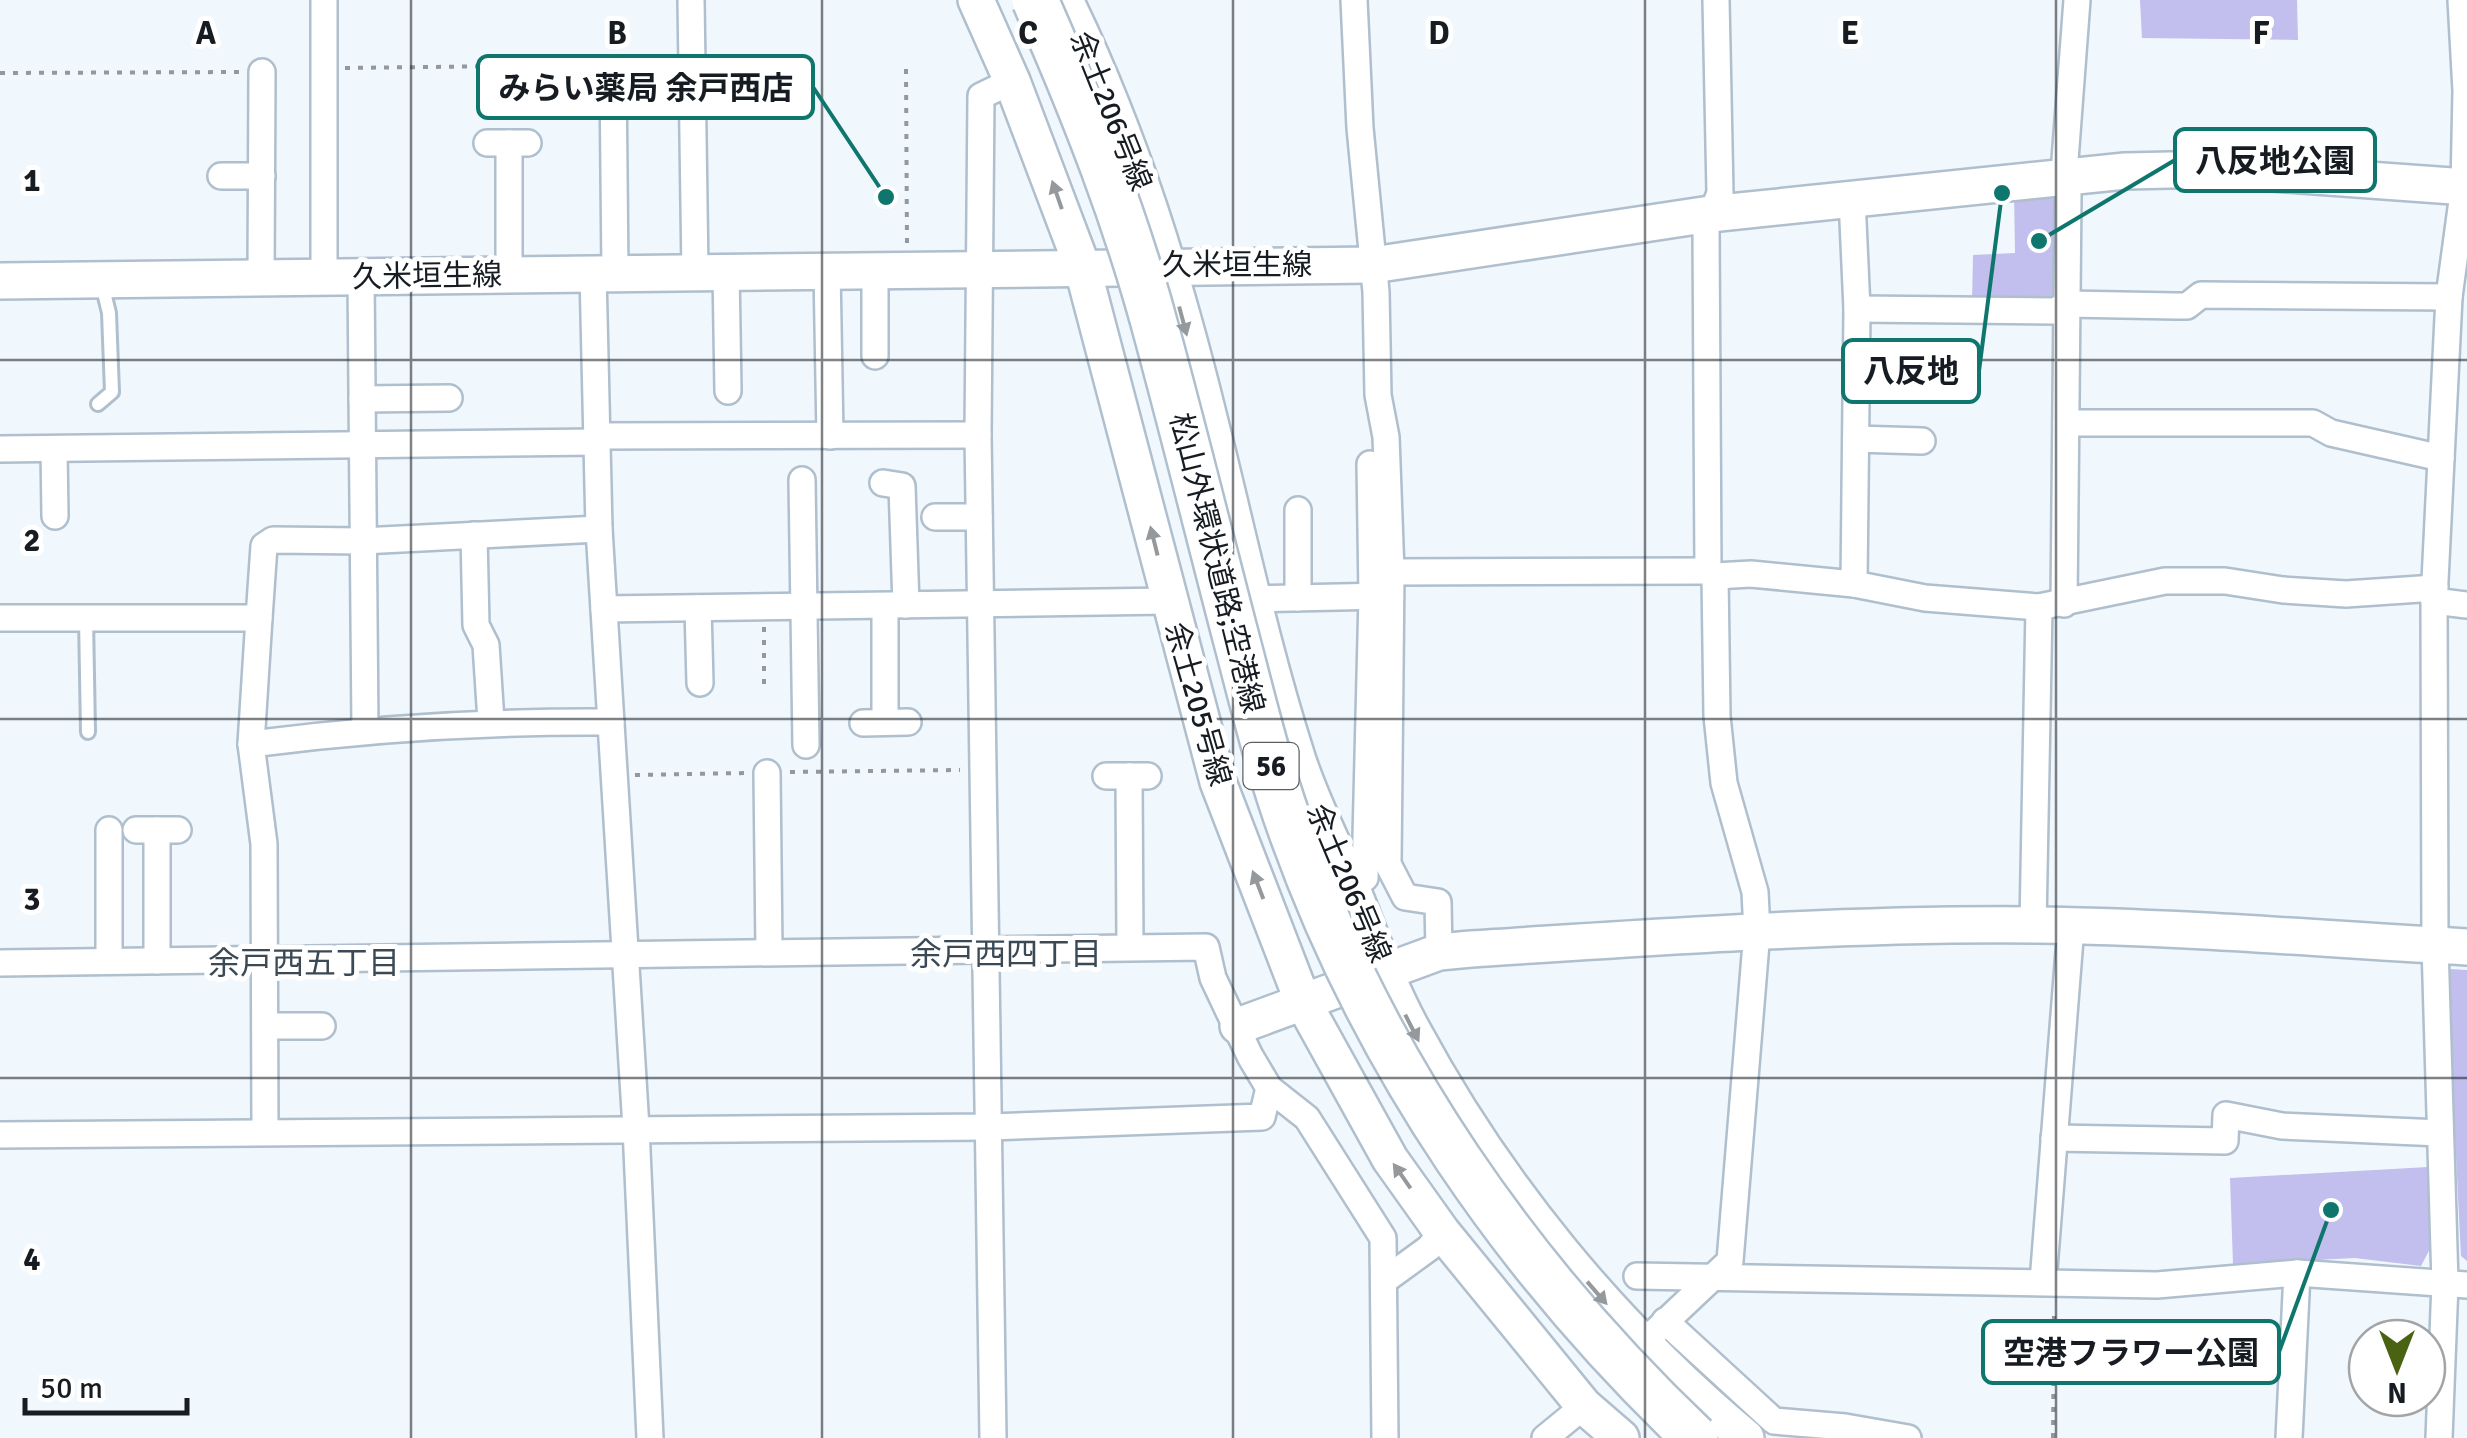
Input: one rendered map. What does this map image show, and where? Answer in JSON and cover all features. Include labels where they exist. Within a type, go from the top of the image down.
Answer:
[{"type":"highway","name":"松山外環状道路;空港線","points":[[1034,0],[1102,158],[1133,251],[1263,741],[1292,833],[1362,993],[1405,1076],[1463,1170],[1526,1256],[1595,1337],[1694,1438]]},
{"type":"street","points":[[324,0],[324,277]]},
{"type":"street","points":[[691,0],[710,271],[728,391]]},
{"type":"street","name":"余土205号線","points":[[976,0],[1012,82],[1082,266],[1218,782],[1303,1002],[1390,1159],[1442,1232],[1584,1406],[1621,1438]]},
{"type":"street","name":"余土206号線","points":[[1065,0],[1133,156],[1168,266],[1212,426],[1252,599],[1297,757],[1410,1028],[1471,1132],[1543,1230],[1654,1332],[1746,1438]]},
{"type":"street","points":[[1354,0],[1378,395],[1386,438],[1388,864],[1405,897],[1438,902],[1439,952]]},
{"type":"street","points":[[1545,1438],[1584,1406],[1654,1332],[1730,1261],[1757,931],[1755,892],[1724,783],[1717,716],[1706,229],[1720,192],[1716,0]]},
{"type":"street","points":[[2033,925],[2066,423],[2067,103],[2076,0]]},
{"type":"street","points":[[2440,1438],[2456,1284],[2440,1133],[2451,946],[2434,594],[2441,458],[2458,346],[2449,296],[2466,187],[2461,0]]},
{"type":"street","points":[[261,278],[262,72]]},
{"type":"street","points":[[614,74],[597,439],[650,1438]]},
{"type":"street","points":[[993,1438],[978,435],[981,96],[1012,82]]},
{"type":"street","points":[[508,143],[509,274]]},
{"type":"street","name":"久米垣生線","points":[[0,281],[1373,265],[1710,214],[2173,168],[2466,187]]},
{"type":"street","points":[[221,176],[262,176]]},
{"type":"street","points":[[1852,199],[1857,309],[1854,584]]},
{"type":"street","points":[[875,356],[891,269]]},
{"type":"street","points":[[828,270],[830,436]]},
{"type":"street","points":[[361,276],[365,729]]},
{"type":"street","points":[[1857,309],[2055,311],[2066,304],[2176,306],[2193,303],[2200,295],[2449,296]]},
{"type":"street","points":[[362,399],[449,398]]},
{"type":"street","points":[[2066,423],[2313,423],[2331,434],[2441,458]]},
{"type":"street","points":[[0,449],[978,435]]},
{"type":"street","points":[[1856,439],[1922,442]]},
{"type":"street","points":[[54,449],[55,516]]},
{"type":"street","points":[[802,480],[805,606],[816,718],[806,744]]},
{"type":"street","points":[[883,483],[902,486],[885,723]]},
{"type":"street","points":[[1298,510],[1298,598]]},
{"type":"street","points":[[935,517],[979,517]]},
{"type":"street","points":[[265,1132],[264,844],[251,744],[264,546],[273,540],[362,541],[600,529]]},
{"type":"street","points":[[474,535],[476,625],[486,645],[491,721]]},
{"type":"street","points":[[604,610],[1298,598],[1384,588],[1712,574],[1854,584],[1925,598],[2052,606],[2164,581],[2225,581],[2346,594],[2434,594],[2467,605]]},
{"type":"street","points":[[1365,878],[1384,588]]},
{"type":"street","points":[[698,608],[700,682]]},
{"type":"street","points":[[0,618],[259,618]]},
{"type":"street","points":[[251,744],[365,729],[491,721],[611,722]]},
{"type":"street","points":[[767,773],[769,952]]},
{"type":"street","points":[[1128,776],[1130,947]]},
{"type":"street","points":[[109,830],[109,962]]},
{"type":"street","points":[[157,830],[157,961]]},
{"type":"street","points":[[1238,1026],[1439,952],[1757,931],[2033,925],[2297,935],[2451,946]]},
{"type":"street","points":[[2048,1282],[2054,1138],[2071,926]]},
{"type":"street","points":[[0,963],[1206,947],[1212,978],[1269,1088],[1307,1118],[1384,1238],[1384,1438]]},
{"type":"street","points":[[265,1026],[322,1026]]},
{"type":"street","points":[[0,1135],[990,1127],[1262,1117],[1269,1088]]},
{"type":"street","points":[[2054,1138],[2225,1141],[2226,1116],[2282,1126],[2440,1133]]},
{"type":"street","points":[[1384,1280],[1429,1248],[1442,1232]]},
{"type":"street","points":[[1637,1276],[2157,1284],[2297,1272],[2456,1284]]},
{"type":"street","points":[[2289,1438],[2297,1272]]},
{"type":"street","points":[[1654,1332],[1774,1421],[1908,1438]]},
{"type":"lane","points":[[98,404],[112,392],[108,313],[101,280]]},
{"type":"lane","points":[[86,618],[88,732]]},
{"type":"path","points":[[891,269],[906,69]]},
{"type":"path","points":[[764,607],[764,687]]},
{"type":"path","points":[[614,775],[985,770]]},
{"type":"path","points":[[2048,1282],[2054,1438]]},
{"type":"shaded area","points":[[2140,0],[2297,0],[2298,40],[2142,38]]},
{"type":"shaded area","points":[[2014,191],[2064,191],[2062,300],[1972,303],[1973,255],[2015,253]]},
{"type":"shaded area","points":[[2450,969],[2467,970],[2467,1261],[2461,1256],[2447,975]]},
{"type":"shaded area","points":[[2428,1167],[2433,1243],[2421,1266],[2355,1258],[2233,1264],[2230,1178]]},
{"type":"place","name":"八反地","points":[[2002,193]]},
{"type":"place","name":"みらい薬局 余戸西店","points":[[886,197]]},
{"type":"place","name":"八反地公園","points":[[2039,241]]},
{"type":"place","name":"空港フラワー公園","points":[[2331,1210]]},
{"type":"district","name":"余戸西四丁目","points":[[1006,954]]},
{"type":"district","name":"余戸西五丁目","points":[[304,963]]}]
